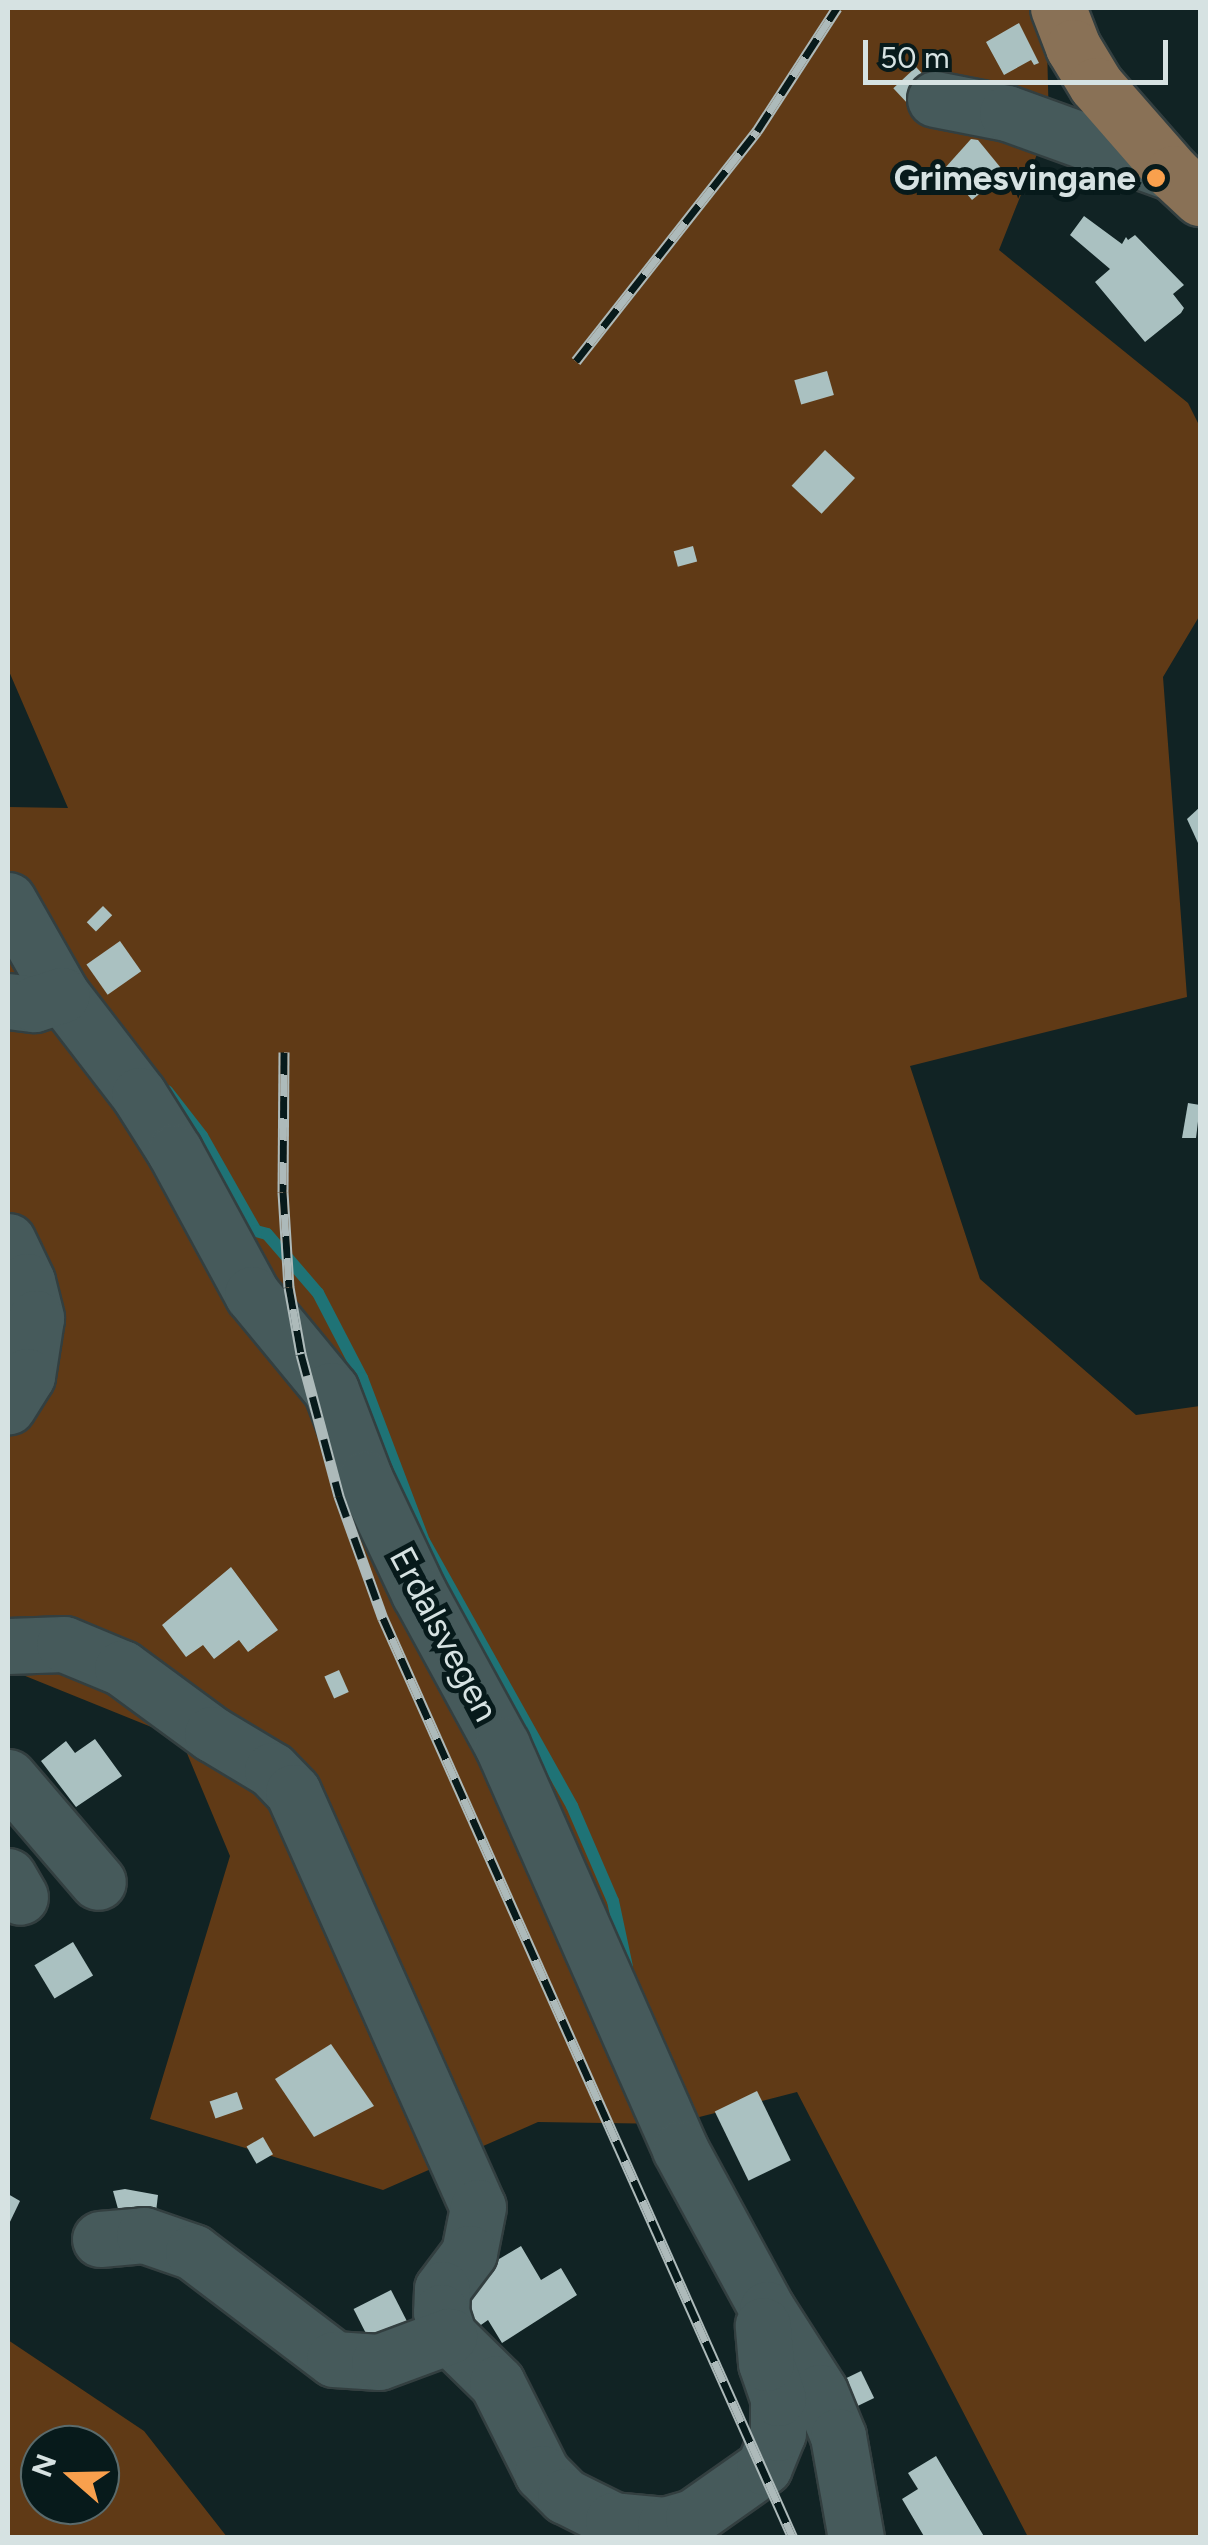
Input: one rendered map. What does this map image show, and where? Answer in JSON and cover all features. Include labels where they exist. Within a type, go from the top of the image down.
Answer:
[{"type":"main road","points":[[1058,8],[1073,47],[1096,85],[1187,186]]},
{"type":"street","points":[[935,99],[1006,114],[1187,186]]},
{"type":"street","name":"Erdalsvegen","points":[[8,900],[62,995],[139,1095],[252,1294],[331,1390],[364,1479],[502,1745],[680,2149],[767,2309],[820,2392],[838,2436],[856,2538]]},
{"type":"street","points":[[8,1001],[34,1004],[62,995]]},
{"type":"street","points":[[8,1241],[27,1281],[36,1318],[26,1376],[8,1406]]},
{"type":"street","points":[[8,1646],[64,1644],[122,1668],[212,1734],[272,1770],[293,1792],[478,2207],[469,2253],[442,2289],[440,2312],[449,2336],[380,2362],[334,2360],[193,2252],[144,2236],[100,2239]]},
{"type":"street","points":[[8,1777],[98,1882]]},
{"type":"street","name":"Erdalsvegen","points":[[449,2336],[496,2383],[542,2472],[565,2496],[614,2520],[665,2525],[694,2518],[764,2467],[778,2433],[778,2398],[761,2335],[767,2309]]},
{"type":"shaded area","points":[[8,8],[1046,8],[1049,124],[999,250],[1188,403],[1200,427],[1200,615],[1163,677],[1187,997],[910,1066],[980,1279],[1136,1415],[1200,1406],[1200,2537],[1028,2537],[797,2092],[672,2124],[538,2122],[383,2190],[150,2119],[230,1856],[181,1739],[8,1669],[8,807],[68,808],[8,669]]},
{"type":"shaded area","points":[[8,2340],[144,2431],[227,2537],[8,2537]]},
{"type":"building","points":[[1019,23],[1039,63],[1034,65],[1031,60],[1004,75],[986,42]]},
{"type":"building","points":[[916,67],[931,83],[908,104],[893,88]]},
{"type":"building","points":[[971,139],[978,140],[1005,173],[972,200],[945,168]]},
{"type":"building","points":[[1084,216],[1122,244],[1126,237],[1128,240],[1135,235],[1184,285],[1173,294],[1184,308],[1181,313],[1145,342],[1095,282],[1110,269],[1070,235]]},
{"type":"building","points":[[827,371],[834,395],[801,404],[794,380]]},
{"type":"building","points":[[825,450],[855,478],[822,514],[792,486]]},
{"type":"building","points":[[693,546],[697,561],[678,567],[674,551]]},
{"type":"building","points":[[1200,807],[1200,842],[1198,843],[1187,819]]},
{"type":"building","points":[[103,906],[112,915],[96,931],[87,922]]},
{"type":"building","points":[[120,941],[141,971],[108,995],[86,965]]},
{"type":"building","points":[[1188,1103],[1200,1105],[1196,1138],[1182,1138]]},
{"type":"building","points":[[231,1567],[278,1630],[248,1652],[239,1640],[214,1659],[203,1645],[186,1657],[162,1625]]},
{"type":"building","points":[[339,1670],[349,1692],[334,1698],[324,1677]]},
{"type":"building","points":[[95,1739],[122,1776],[76,1807],[41,1761],[66,1741],[75,1753]]},
{"type":"building","points":[[73,1942],[93,1975],[55,1999],[34,1965]]},
{"type":"building","points":[[331,2044],[374,2106],[314,2137],[275,2079]]},
{"type":"building","points":[[757,2091],[791,2160],[749,2181],[715,2112]]},
{"type":"building","points":[[237,2092],[243,2109],[215,2118],[210,2101]]},
{"type":"building","points":[[263,2137],[273,2154],[257,2164],[247,2146]]},
{"type":"building","points":[[125,2189],[158,2195],[155,2220],[120,2216],[113,2191]]},
{"type":"building","points":[[8,2194],[20,2201],[8,2226]]},
{"type":"building","points":[[521,2246],[541,2280],[561,2268],[577,2295],[502,2343],[488,2320],[478,2327],[454,2286]]},
{"type":"building","points":[[391,2290],[411,2330],[374,2349],[354,2309]]},
{"type":"building","points":[[861,2371],[874,2398],[853,2408],[840,2381]]},
{"type":"building","points":[[936,2456],[985,2538],[925,2538],[902,2499],[918,2489],[908,2473]]},
{"type":"waterway","points":[[167,1091],[202,1136],[256,1231],[267,1234],[318,1293],[362,1378],[424,1541],[572,1806],[613,1901],[627,1967]]},
{"type":"railway","points":[[576,361],[757,131],[837,8]]},
{"type":"railway","points":[[284,1052],[283,1192],[289,1287],[301,1354],[339,1496],[383,1618],[793,2538]]},
{"type":"place","name":"Grimesvingane","points":[[1156,178]]}]
